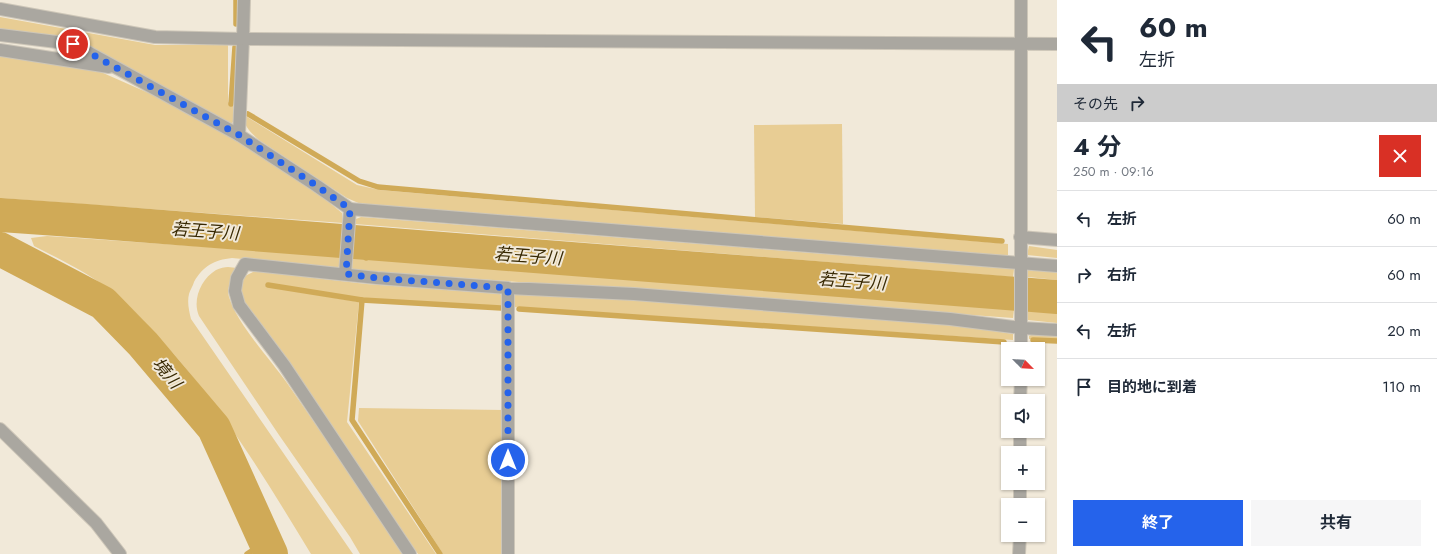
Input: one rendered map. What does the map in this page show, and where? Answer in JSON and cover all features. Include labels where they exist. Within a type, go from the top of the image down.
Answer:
[{"type":"street","points":[[239,135],[244,0]]},
{"type":"street","points":[[1021,0],[1021,342]]},
{"type":"street","points":[[0,9],[155,37],[243,40],[1057,44]]},
{"type":"street","points":[[0,35],[73,44],[239,135],[317,186],[350,214],[1057,266]]},
{"type":"street","points":[[0,50],[118,69]]},
{"type":"street","points":[[346,274],[350,214]]},
{"type":"street","points":[[1020,237],[1057,240]]},
{"type":"street","points":[[410,554],[284,365],[239,305],[235,291],[237,278],[245,264],[377,278],[508,288],[634,294],[950,319],[1021,328],[1057,330]]},
{"type":"street","points":[[508,288],[508,554]]},
{"type":"street","points":[[1,432],[96,523],[120,554]]},
{"type":"street","points":[[1019,554],[1020,542]]},
{"type":"shaded area","points":[[0,17],[155,45],[228,45],[228,102],[233,106],[233,122],[229,126],[168,89],[79,40],[0,29]]},
{"type":"shaded area","points":[[0,56],[94,69],[169,102],[268,159],[308,185],[342,213],[343,223],[0,198]]},
{"type":"shaded area","points":[[244,115],[357,185],[380,190],[1008,244],[1008,256],[363,205],[347,198],[259,140],[246,126]]},
{"type":"shaded area","points":[[842,124],[843,224],[755,217],[754,125]]},
{"type":"shaded area","points":[[361,217],[1014,269],[1013,277],[355,224],[356,219]]},
{"type":"shaded area","points":[[47,236],[341,256],[340,266],[336,268],[232,258],[220,260],[205,268],[197,276],[189,292],[188,303],[191,319],[353,554],[311,554],[242,444],[204,391],[183,365],[143,320],[115,294],[81,271],[34,246],[31,238]]},
{"type":"shaded area","points":[[1029,246],[1057,250],[1057,258],[1027,255]]},
{"type":"shaded area","points":[[353,256],[1014,309],[1013,318],[354,270],[352,268]]},
{"type":"shaded area","points":[[228,267],[237,268],[230,282],[228,293],[233,307],[246,330],[287,383],[403,554],[360,554],[350,537],[199,316],[197,310],[197,297],[202,284],[216,270]]},
{"type":"shaded area","points":[[1028,269],[1057,271],[1057,280],[1028,277]]},
{"type":"shaded area","points":[[253,272],[366,284],[500,294],[504,297],[504,306],[366,299],[268,283],[265,286],[359,302],[347,422],[436,554],[418,554],[289,363],[244,302],[240,289],[243,277]]},
{"type":"shaded area","points":[[516,294],[647,300],[950,324],[1013,334],[1013,340],[513,307],[513,298]]},
{"type":"shaded area","points":[[1028,311],[1057,313],[1057,323],[1028,320]]},
{"type":"shaded area","points":[[1033,334],[1057,335],[1057,339],[1029,339],[1029,336]]},
{"type":"shaded area","points":[[359,408],[504,410],[504,554],[443,554],[358,421]]},
{"type":"waterway","points":[[236,0],[236,24]]},
{"type":"waterway","points":[[231,104],[235,47]]},
{"type":"waterway","points":[[248,114],[359,181],[378,187],[1002,241]]},
{"type":"waterway","name":"若王子川","points":[[0,215],[1057,297]]},
{"type":"waterway","points":[[366,258],[367,243]]},
{"type":"waterway","name":"境川","points":[[0,249],[103,303],[143,344],[214,428],[271,554]]},
{"type":"waterway","points":[[268,285],[362,300],[501,308]]},
{"type":"waterway","points":[[362,300],[352,420],[440,554]]},
{"type":"waterway","points":[[519,309],[1004,342]]},
{"type":"waterway","points":[[1033,340],[1057,341]]},
{"type":"waterway","points":[[247,554],[265,542]]},
{"type":"route","points":[[73,44],[239,135],[350,209],[346,274],[377,278],[508,288],[508,460]]}]
